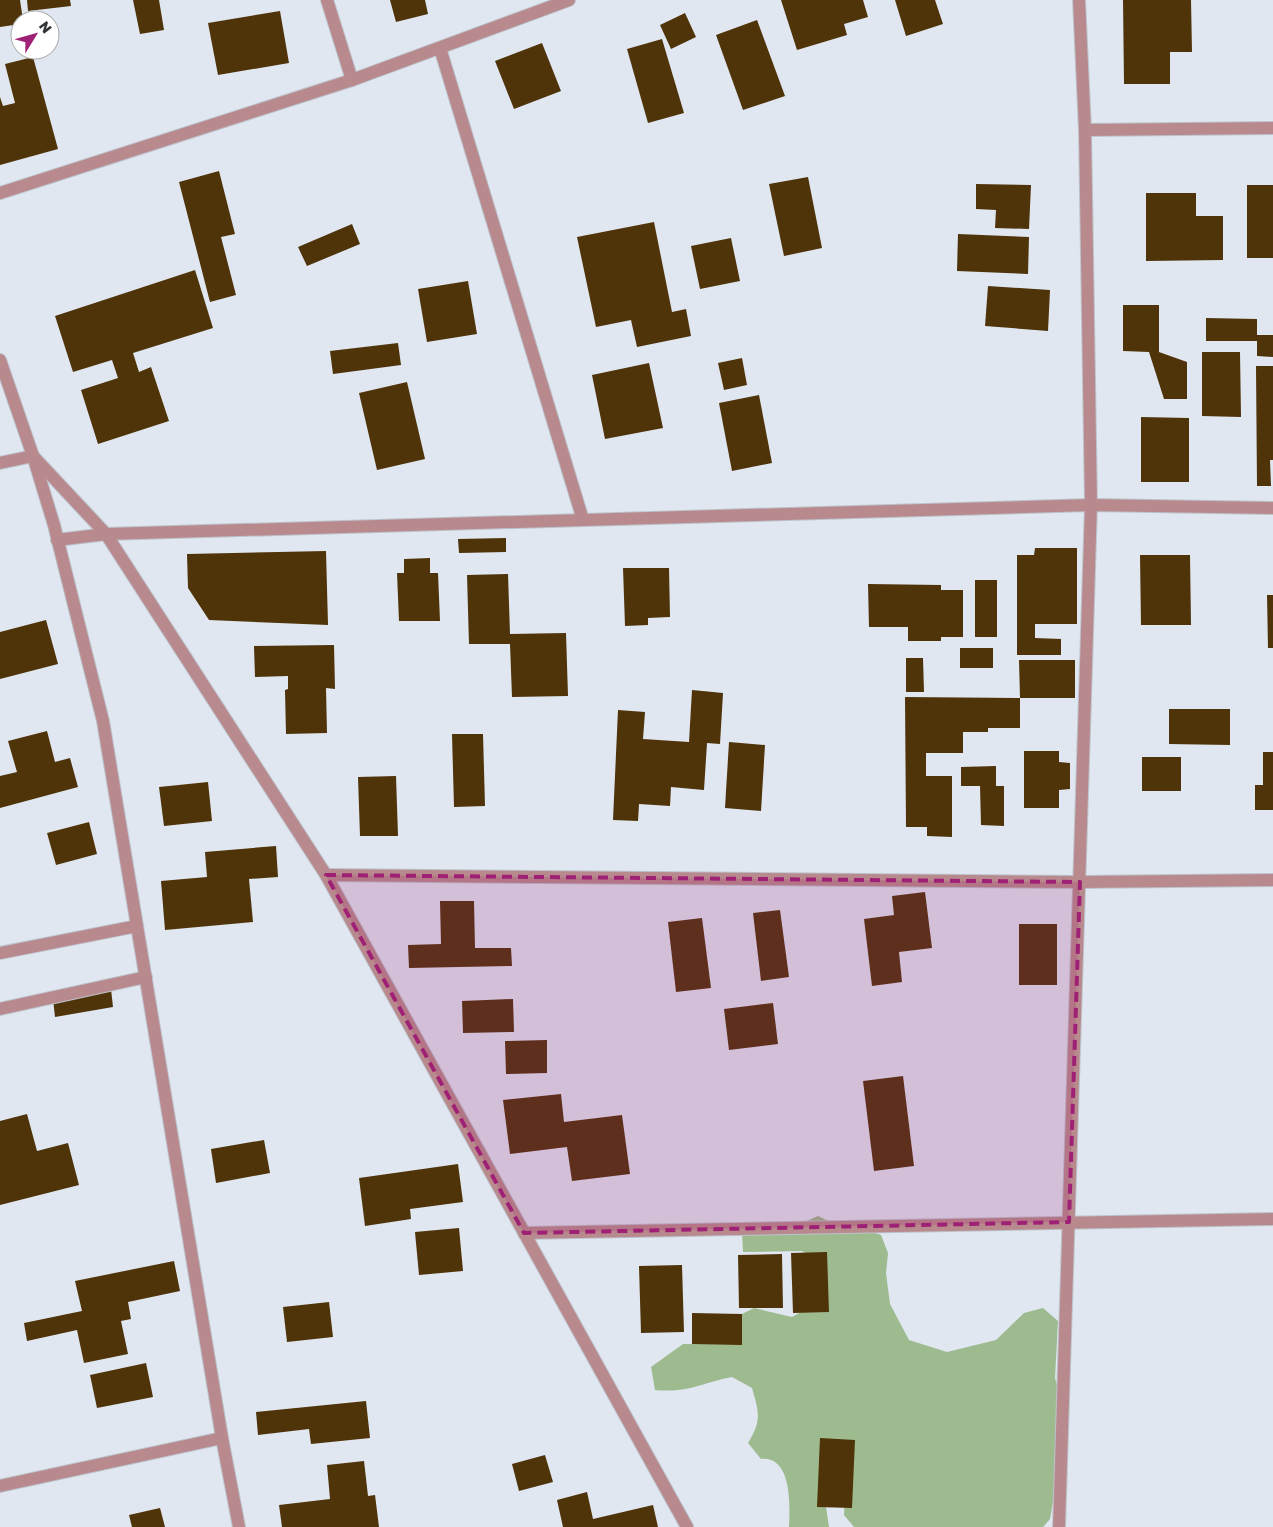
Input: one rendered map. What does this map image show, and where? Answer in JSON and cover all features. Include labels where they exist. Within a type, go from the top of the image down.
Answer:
[{"type":"street","points":[[327,0],[352,80]]},
{"type":"street","points":[[0,193],[352,80],[569,0]]},
{"type":"street","points":[[1059,1527],[1091,504],[1085,130],[1079,0]]},
{"type":"street","points":[[440,48],[583,520]]},
{"type":"street","points":[[1085,130],[1273,128]]},
{"type":"street","points":[[0,360],[34,456],[103,721],[222,1438],[239,1527]]},
{"type":"street","points":[[0,463],[34,456]]},
{"type":"street","points":[[34,456],[106,534],[326,875],[687,1527]]},
{"type":"street","points":[[57,540],[106,534],[1091,504],[1273,508]]},
{"type":"street","points":[[326,875],[1080,882],[1273,880]]},
{"type":"street","points":[[0,953],[137,926]]},
{"type":"street","points":[[0,1009],[146,977]]},
{"type":"street","points":[[524,1233],[1273,1219]]},
{"type":"street","points":[[0,1486],[222,1438]]},
{"type":"highlighted area","points":[[326,875],[1080,882],[1069,1222],[524,1233]]},
{"type":"green space","points":[[818,1216],[842,1227],[862,1228],[881,1235],[888,1253],[886,1273],[890,1304],[909,1340],[947,1352],[996,1340],[1024,1313],[1043,1308],[1058,1321],[1055,1378],[1061,1398],[1064,1438],[1050,1519],[1043,1527],[854,1527],[844,1515],[846,1457],[823,1487],[829,1527],[789,1527],[789,1495],[784,1473],[779,1465],[771,1460],[761,1459],[748,1443],[756,1428],[758,1416],[752,1388],[732,1377],[686,1389],[655,1390],[651,1367],[683,1344],[718,1344],[735,1336],[742,1314],[754,1308],[792,1317],[822,1300],[819,1262],[802,1251],[743,1252],[742,1233],[800,1224]]},
{"type":"building","points":[[0,0],[20,0],[22,10],[10,10],[10,26],[0,27]]},
{"type":"building","points":[[27,0],[70,0],[71,6],[37,10],[28,10]]},
{"type":"building","points":[[133,0],[159,0],[164,30],[140,34]]},
{"type":"building","points":[[390,0],[425,0],[428,14],[396,22]]},
{"type":"building","points":[[781,0],[863,0],[868,17],[844,24],[847,35],[797,50]]},
{"type":"building","points":[[895,0],[935,0],[943,24],[906,36]]},
{"type":"building","points":[[1123,0],[1191,0],[1192,52],[1170,52],[1170,84],[1124,84]]},
{"type":"building","points":[[280,11],[289,63],[218,75],[208,23]]},
{"type":"building","points":[[685,13],[696,37],[671,49],[660,25]]},
{"type":"building","points":[[757,20],[785,96],[743,110],[716,35]]},
{"type":"building","points":[[662,39],[684,113],[648,123],[627,49]]},
{"type":"building","points":[[542,43],[561,91],[514,109],[495,61]]},
{"type":"building","points":[[21,60],[34,60],[58,149],[0,165],[0,97],[3,106],[15,103],[5,64]]},
{"type":"building","points":[[219,171],[235,234],[221,237],[236,295],[210,302],[179,182]]},
{"type":"building","points":[[808,177],[822,248],[784,256],[769,184]]},
{"type":"building","points":[[976,184],[1031,185],[1029,229],[995,228],[996,210],[976,209]]},
{"type":"building","points":[[1247,185],[1273,185],[1273,258],[1247,258]]},
{"type":"building","points":[[1146,193],[1196,193],[1196,216],[1223,216],[1223,260],[1146,261]]},
{"type":"building","points":[[654,222],[672,312],[686,309],[691,336],[637,347],[631,320],[596,327],[577,237]]},
{"type":"building","points":[[352,224],[360,244],[307,266],[298,247]]},
{"type":"building","points":[[958,234],[1029,237],[1028,274],[957,271]]},
{"type":"building","points":[[731,238],[740,281],[700,289],[691,246]]},
{"type":"building","points":[[195,270],[213,328],[133,353],[139,372],[151,367],[169,421],[98,444],[81,390],[118,378],[112,360],[73,372],[55,316]]},
{"type":"building","points":[[468,281],[477,334],[427,342],[418,289]]},
{"type":"building","points":[[988,286],[1050,290],[1048,331],[985,326]]},
{"type":"building","points":[[1123,305],[1159,305],[1159,352],[1187,362],[1187,399],[1164,399],[1149,352],[1123,351]]},
{"type":"building","points":[[1206,318],[1257,319],[1257,335],[1273,335],[1273,357],[1257,356],[1257,341],[1206,341]]},
{"type":"building","points":[[398,343],[401,365],[333,374],[330,351]]},
{"type":"building","points":[[1202,352],[1240,352],[1241,417],[1202,416]]},
{"type":"building","points":[[742,358],[747,385],[724,390],[718,363]]},
{"type":"building","points":[[649,363],[663,428],[605,439],[592,375]]},
{"type":"building","points":[[1256,366],[1273,366],[1273,460],[1270,460],[1271,486],[1257,486]]},
{"type":"building","points":[[407,382],[425,459],[377,470],[359,393]]},
{"type":"building","points":[[759,395],[772,463],[732,471],[719,403]]},
{"type":"building","points":[[1141,417],[1189,418],[1189,482],[1141,482]]},
{"type":"building","points":[[506,538],[506,552],[459,553],[458,539]]},
{"type":"building","points":[[1035,548],[1077,548],[1077,624],[1035,624],[1035,638],[1061,639],[1061,655],[1017,655],[1017,555],[1034,555]]},
{"type":"building","points":[[326,551],[328,625],[209,620],[188,588],[187,554]]},
{"type":"building","points":[[1140,555],[1190,555],[1191,625],[1141,625]]},
{"type":"building","points":[[430,558],[430,573],[438,573],[440,621],[399,621],[397,573],[404,573],[404,559]]},
{"type":"building","points":[[623,568],[669,568],[670,617],[648,618],[648,625],[625,626]]},
{"type":"building","points":[[508,574],[510,634],[566,633],[568,696],[512,697],[510,644],[469,644],[467,575]]},
{"type":"building","points":[[975,580],[997,580],[997,637],[975,637]]},
{"type":"building","points":[[868,584],[941,585],[941,590],[963,590],[963,637],[941,637],[941,641],[908,641],[908,627],[869,627]]},
{"type":"building","points":[[1267,595],[1273,595],[1273,648],[1268,648]]},
{"type":"building","points":[[46,620],[58,664],[0,679],[0,632]]},
{"type":"building","points":[[334,645],[335,689],[326,688],[327,733],[286,734],[285,690],[288,689],[288,676],[255,677],[254,646]]},
{"type":"building","points":[[960,648],[993,648],[993,668],[960,668]]},
{"type":"building","points":[[906,658],[923,658],[924,692],[906,692]]},
{"type":"building","points":[[1019,660],[1075,660],[1075,698],[1020,698]]},
{"type":"building","points":[[692,690],[723,693],[720,744],[707,743],[704,790],[671,787],[670,806],[639,804],[638,821],[613,820],[618,710],[645,712],[643,739],[689,742]]},
{"type":"building","points":[[905,697],[1020,698],[1020,728],[988,728],[988,732],[963,732],[963,753],[926,753],[926,776],[952,776],[952,837],[927,836],[927,827],[906,827]]},
{"type":"building","points":[[1169,709],[1230,709],[1230,745],[1169,744]]},
{"type":"building","points":[[47,731],[55,762],[70,758],[78,787],[0,808],[0,776],[17,772],[8,741]]},
{"type":"building","points":[[452,734],[483,734],[485,806],[454,807]]},
{"type":"building","points":[[729,742],[765,745],[761,811],[725,808]]},
{"type":"building","points":[[1024,751],[1059,751],[1059,762],[1070,763],[1070,789],[1059,790],[1059,808],[1024,808]]},
{"type":"building","points":[[1263,752],[1273,752],[1273,810],[1255,810],[1255,785],[1263,785]]},
{"type":"building","points":[[1142,757],[1181,757],[1181,791],[1142,791]]},
{"type":"building","points":[[996,766],[996,786],[1004,786],[1004,826],[981,825],[980,786],[961,786],[961,767]]},
{"type":"building","points":[[396,776],[398,836],[360,836],[358,777]]},
{"type":"building","points":[[208,782],[212,821],[164,826],[159,787]]},
{"type":"building","points":[[89,822],[97,854],[56,865],[47,833]]},
{"type":"building","points":[[276,846],[278,877],[249,879],[253,922],[165,930],[161,881],[207,877],[205,852]]},
{"type":"building","points":[[925,892],[932,948],[899,952],[902,982],[872,986],[864,919],[894,915],[892,896]]},
{"type":"building","points":[[440,901],[474,901],[475,948],[511,948],[512,966],[409,968],[408,945],[441,944]]},
{"type":"building","points":[[780,910],[789,977],[761,981],[753,913]]},
{"type":"building","points":[[702,918],[711,988],[676,992],[668,922]]},
{"type":"building","points":[[1019,924],[1057,924],[1057,985],[1019,985]]},
{"type":"building","points":[[111,989],[113,1007],[55,1017],[53,999]]},
{"type":"building","points":[[513,999],[514,1032],[463,1033],[462,1001]]},
{"type":"building","points":[[773,1003],[778,1044],[729,1050],[724,1009]]},
{"type":"building","points":[[547,1040],[547,1073],[506,1074],[505,1041]]},
{"type":"building","points":[[903,1076],[914,1166],[874,1171],[863,1081]]},
{"type":"building","points":[[561,1094],[564,1122],[622,1115],[630,1174],[572,1181],[567,1147],[510,1154],[503,1100]]},
{"type":"building","points":[[27,1114],[37,1151],[68,1143],[79,1185],[0,1205],[0,1121]]},
{"type":"building","points":[[264,1140],[270,1173],[216,1183],[211,1149]]},
{"type":"building","points":[[458,1164],[463,1202],[410,1209],[411,1219],[365,1226],[359,1178]]},
{"type":"building","points":[[459,1228],[463,1271],[419,1275],[415,1232]]},
{"type":"building","points":[[827,1252],[829,1312],[793,1313],[791,1253]]},
{"type":"building","points":[[782,1254],[783,1308],[739,1308],[738,1255]]},
{"type":"building","points":[[174,1261],[180,1291],[128,1302],[131,1319],[121,1321],[128,1354],[84,1363],[77,1330],[27,1341],[24,1323],[82,1311],[75,1281]]},
{"type":"building","points":[[682,1265],[684,1332],[641,1333],[639,1266]]},
{"type":"building","points":[[329,1302],[333,1337],[287,1342],[283,1307]]},
{"type":"building","points":[[692,1313],[742,1314],[742,1345],[692,1344]]},
{"type":"building","points":[[146,1363],[153,1397],[97,1408],[90,1375]]},
{"type":"building","points":[[366,1401],[370,1438],[311,1444],[309,1429],[258,1435],[256,1412]]},
{"type":"building","points":[[820,1438],[855,1440],[852,1508],[817,1507]]},
{"type":"building","points":[[545,1455],[553,1482],[519,1491],[512,1464]]},
{"type":"building","points":[[364,1461],[368,1496],[375,1495],[379,1527],[282,1527],[279,1505],[330,1499],[327,1465]]},
{"type":"building","points":[[587,1492],[593,1519],[653,1505],[658,1527],[563,1527],[557,1500]]},
{"type":"building","points":[[160,1508],[165,1527],[132,1527],[129,1515]]}]
